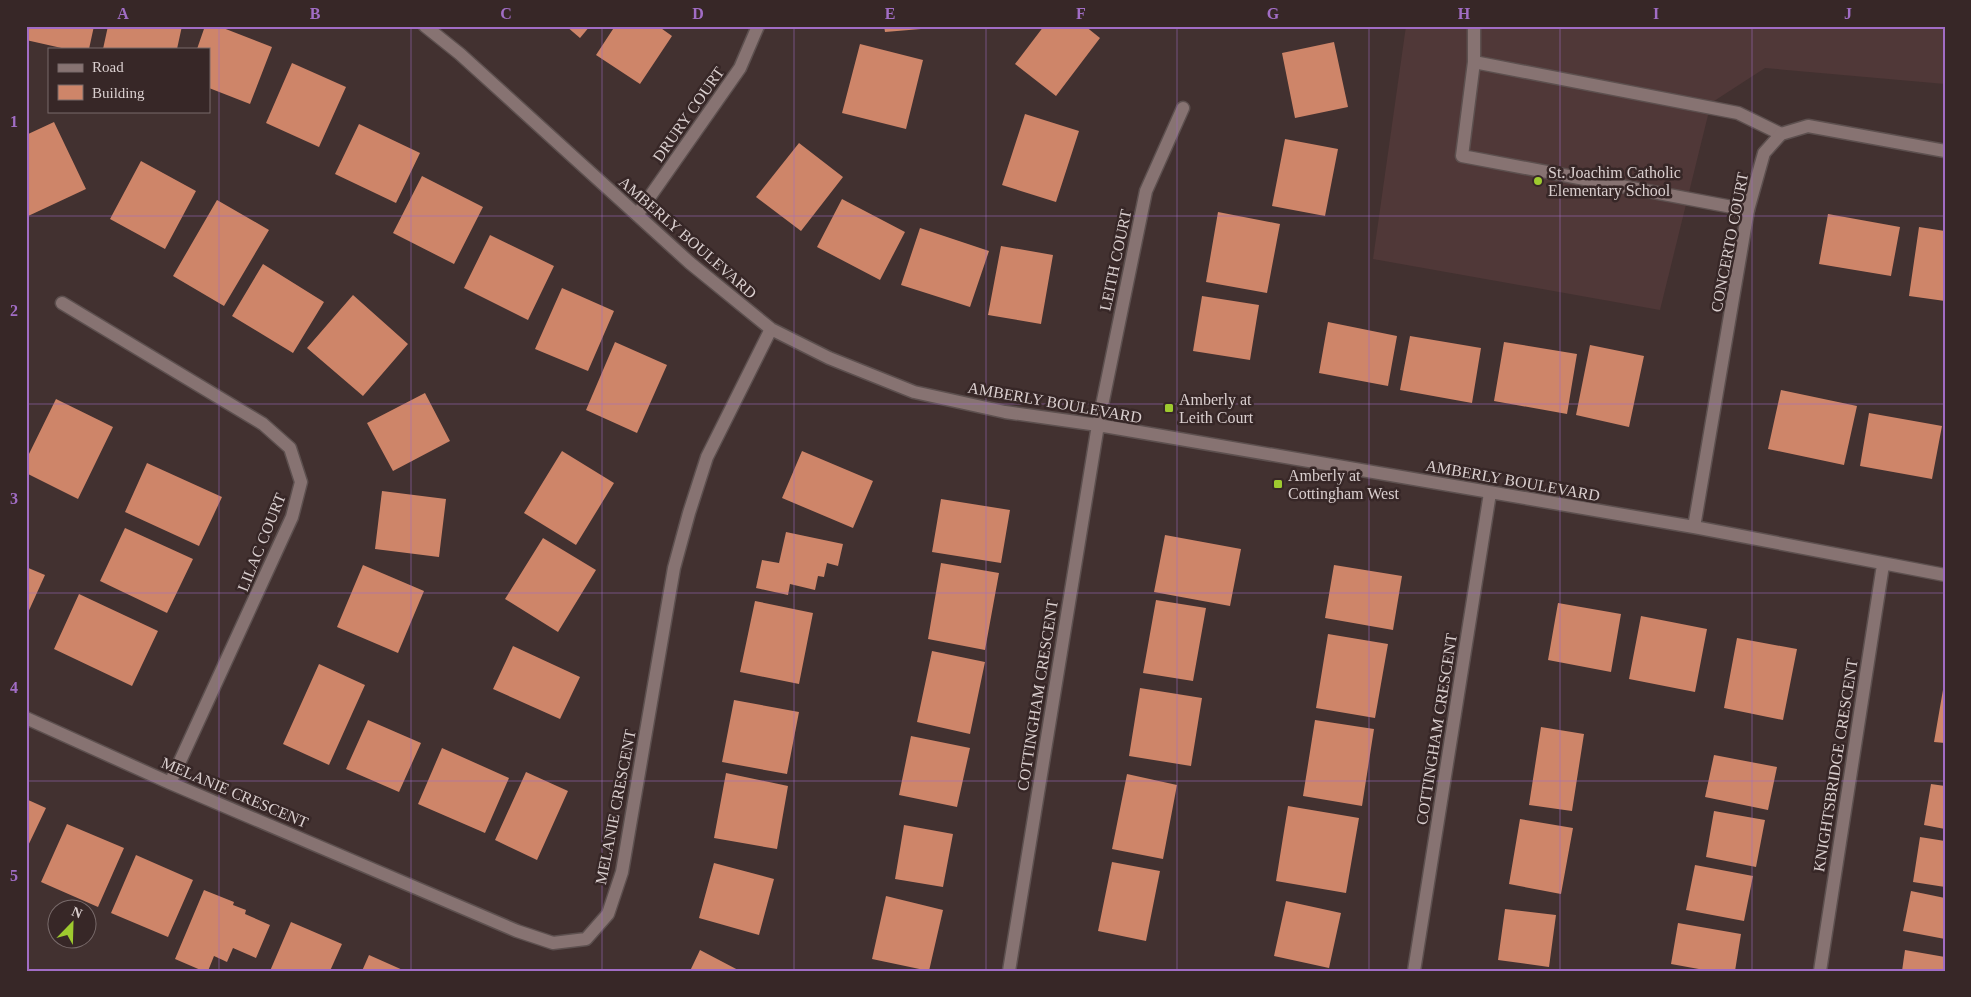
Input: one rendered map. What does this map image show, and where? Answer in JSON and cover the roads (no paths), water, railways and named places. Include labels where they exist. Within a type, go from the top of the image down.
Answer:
[{"type":"street","name":"AMBERLY BOULEVARD","points":[[425,26],[460,54],[690,263],[772,329],[830,358],[914,392],[1005,412],[1098,425],[1694,527],[1883,565],[1945,575]]},
{"type":"street","name":"DRURY COURT","points":[[637,215],[740,68],[758,26]]},
{"type":"street","points":[[1474,26],[1474,62],[1462,156],[1748,210]]},
{"type":"street","points":[[1474,62],[1738,112],[1781,134],[1808,126],[1945,151]]},
{"type":"street","name":"LEITH COURT","points":[[1098,425],[1146,191],[1183,108]]},
{"type":"street","name":"CONCERTO COURT","points":[[1694,527],[1748,210],[1764,153],[1781,134]]},
{"type":"street","name":"LILAC COURT","points":[[62,303],[263,424],[290,448],[302,482],[292,517],[170,783]]},
{"type":"street","name":"MELANIE CRESCENT","points":[[26,718],[170,783],[517,931],[553,943],[586,939],[608,914],[622,872],[674,568],[689,513],[707,457],[772,329]]},
{"type":"street","name":"COTTINGHAM CRESCENT","points":[[1009,971],[1098,425]]},
{"type":"street","name":"COTTINGHAM CRESCENT","points":[[1414,971],[1490,493]]},
{"type":"street","name":"KNIGHTSBRIDGE CRESCENT","points":[[1820,971],[1883,565]]},
{"type":"place","name":"St. Joachim Catholic Elementary School","points":[[1538,181]]},
{"type":"place","name":"Amberly at Leith Court","points":[[1169,408]]},
{"type":"place","name":"Amberly at Cottingham West","points":[[1278,484]]}]
